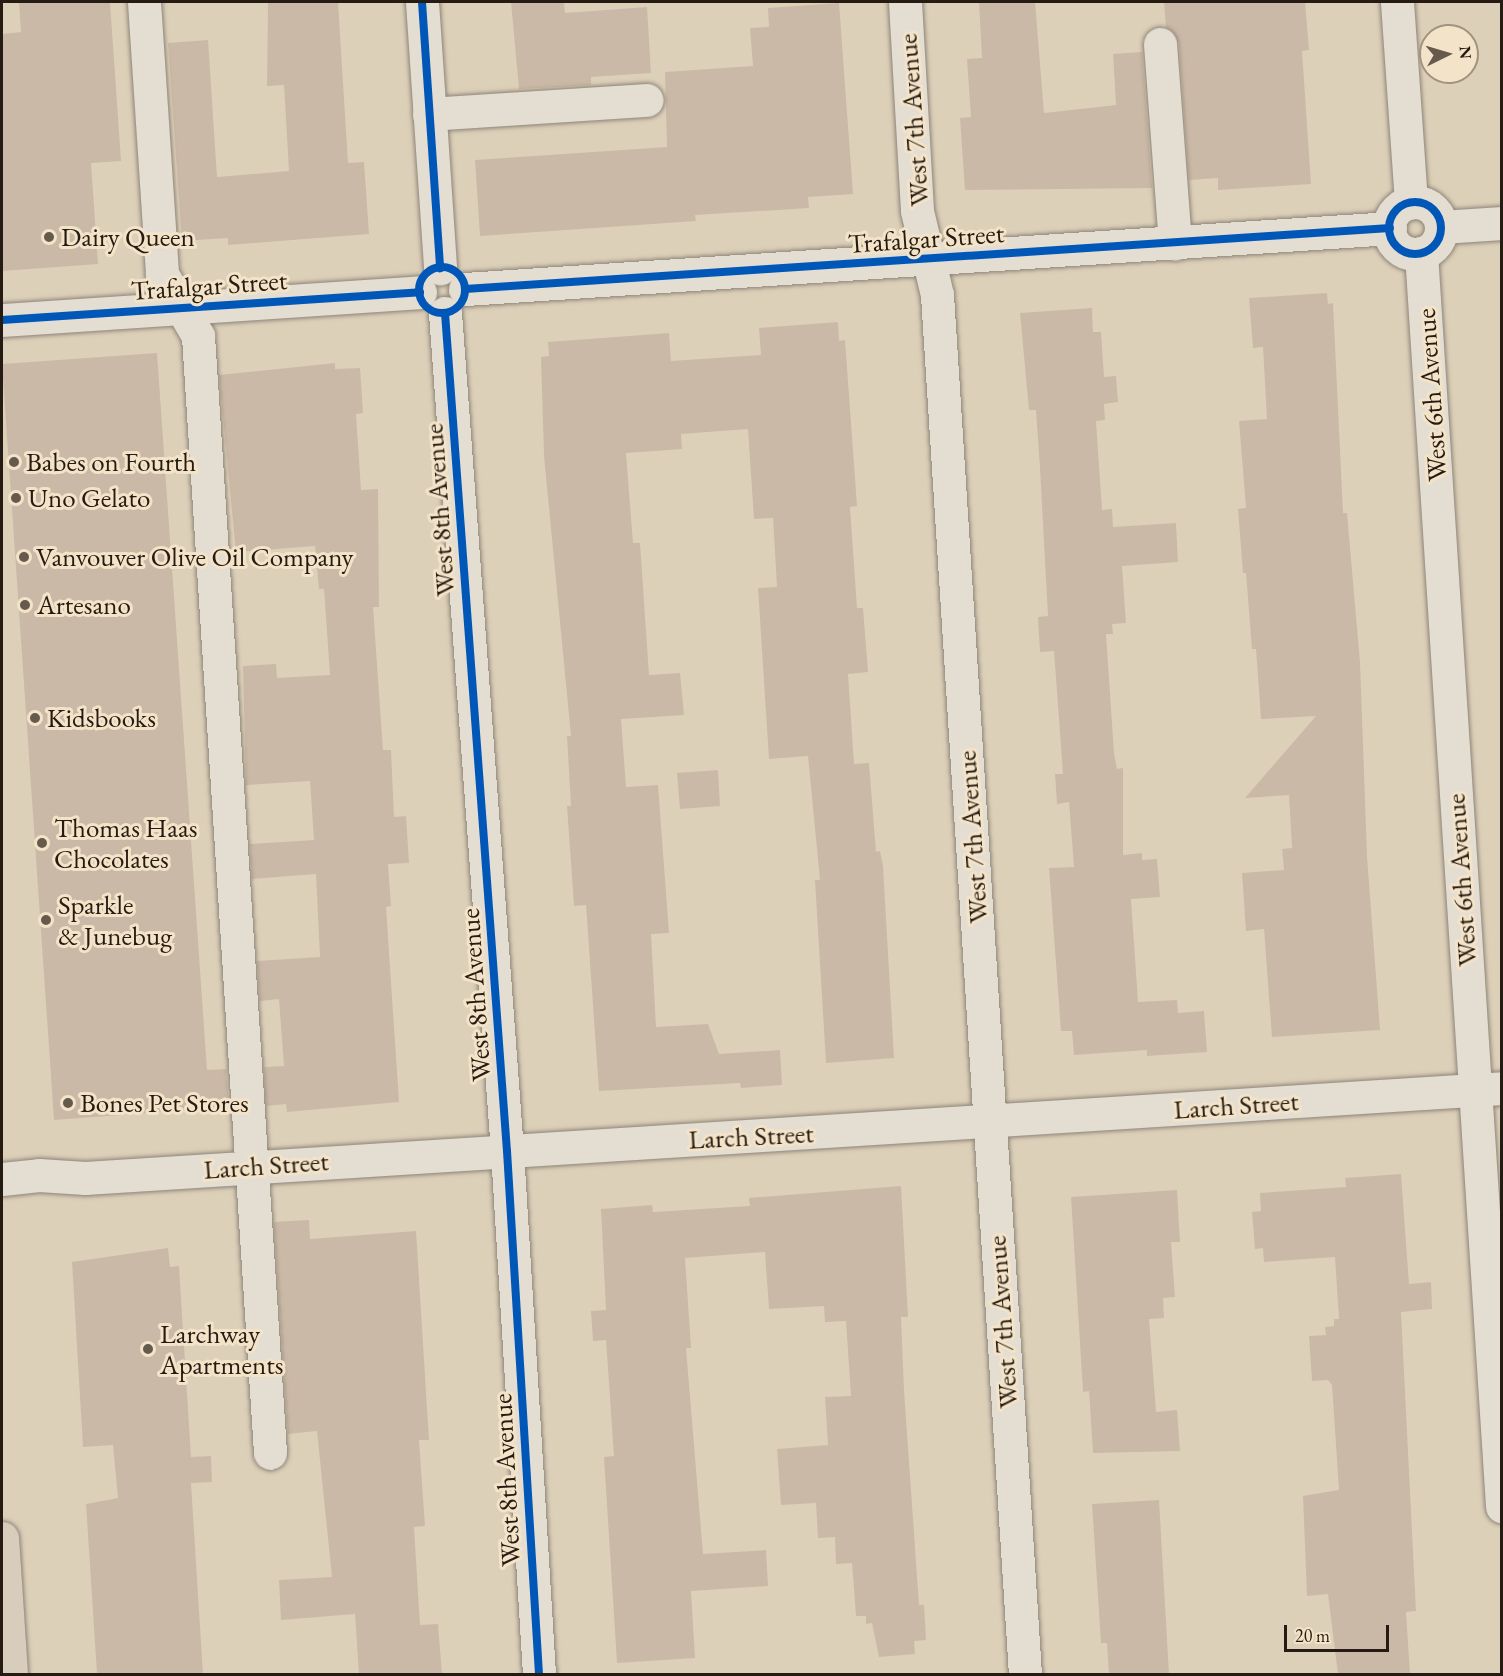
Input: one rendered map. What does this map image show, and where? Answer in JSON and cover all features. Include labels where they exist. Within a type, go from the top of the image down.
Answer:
[{"type":"main road","points":[[2,1538],[11,1674]]},
{"type":"street","points":[[144,2],[162,274],[198,336],[270,1453]]},
{"type":"street","points":[[422,2],[429,114],[430,280],[460,275],[455,301]]},
{"type":"street","name":"West 7th Avenue","points":[[905,2],[917,211],[937,295],[1024,1674]]},
{"type":"street","points":[[1397,2],[1411,202]]},
{"type":"street","points":[[1160,44],[1175,243]]},
{"type":"street","points":[[429,114],[647,100]]},
{"type":"street","points":[[1411,202],[1435,211],[1441,227],[1436,243],[1421,253],[1400,249],[1390,228],[1393,214],[1411,202]]},
{"type":"street","points":[[1441,227],[1502,223]]},
{"type":"street","name":"Trafalgar Street","points":[[455,301],[929,259],[1390,228]]},
{"type":"street","name":"West 6th Avenue","points":[[1421,253],[1488,1089],[1502,1506]]},
{"type":"street","name":"Trafalgar Street","points":[[2,320],[182,308],[430,280]]},
{"type":"street","name":"West 8th Avenue","points":[[455,301],[539,1674]]},
{"type":"street","name":"Larch Street","points":[[2,1179],[252,1166],[1488,1089]]},
{"type":"building","points":[[19,2],[110,2],[121,161],[91,163],[98,264],[2,271],[2,34],[21,32]]},
{"type":"building","points":[[268,2],[338,2],[348,163],[364,162],[369,234],[228,245],[228,238],[182,241],[168,43],[208,40],[217,177],[289,171],[284,85],[267,86]]},
{"type":"building","points":[[511,2],[564,2],[565,13],[647,7],[651,73],[591,77],[591,85],[519,89]]},
{"type":"building","points":[[979,2],[1035,2],[1044,113],[1116,105],[1113,54],[1142,52],[1152,188],[965,190],[960,118],[971,117],[967,59],[982,58]]},
{"type":"building","points":[[1164,2],[1305,2],[1309,50],[1302,51],[1311,184],[1218,190],[1218,178],[1189,180],[1179,43],[1166,27]]},
{"type":"building","points":[[839,3],[853,194],[808,197],[809,208],[695,215],[696,221],[480,236],[475,160],[667,147],[665,72],[753,66],[750,28],[769,27],[768,8]]},
{"type":"building","points":[[1327,293],[1328,304],[1333,303],[1343,513],[1347,513],[1360,662],[1367,856],[1380,1030],[1272,1037],[1264,929],[1246,931],[1242,873],[1284,870],[1282,849],[1292,848],[1289,795],[1245,798],[1316,716],[1261,719],[1256,649],[1252,649],[1238,509],[1246,508],[1239,421],[1267,419],[1263,347],[1253,348],[1249,298]]},
{"type":"building","points":[[1092,308],[1093,332],[1101,332],[1104,377],[1116,376],[1118,402],[1104,404],[1105,420],[1096,421],[1102,510],[1112,509],[1113,527],[1176,523],[1178,562],[1122,566],[1126,623],[1112,624],[1113,634],[1106,634],[1114,753],[1117,769],[1123,768],[1123,855],[1142,853],[1142,860],[1157,859],[1160,897],[1131,899],[1138,1002],[1177,1000],[1178,1013],[1204,1011],[1207,1052],[1147,1056],[1147,1050],[1074,1055],[1072,1031],[1061,1031],[1049,868],[1074,867],[1069,802],[1057,804],[1055,774],[1063,774],[1054,651],[1040,652],[1038,617],[1048,616],[1040,468],[1036,410],[1029,410],[1020,313]]},
{"type":"building","points":[[838,322],[839,341],[845,340],[857,506],[850,507],[857,608],[863,608],[868,672],[848,674],[854,764],[869,763],[876,852],[880,851],[883,866],[894,1058],[826,1063],[815,880],[820,880],[808,756],[769,759],[758,588],[777,587],[773,518],[754,519],[748,429],[681,434],[682,449],[626,453],[633,543],[640,543],[649,675],[680,673],[684,715],[621,719],[626,787],[658,785],[669,933],[651,934],[656,1027],[708,1024],[719,1054],[780,1050],[782,1085],[741,1088],[740,1083],[599,1091],[586,905],[574,906],[567,806],[571,806],[567,736],[571,736],[544,456],[541,357],[549,356],[548,342],[669,333],[671,361],[761,355],[759,328]]},
{"type":"building","points":[[157,353],[207,1070],[226,1069],[229,1107],[54,1120],[2,364]]},
{"type":"building","points":[[335,363],[335,369],[360,368],[363,413],[356,414],[361,490],[378,489],[379,607],[373,607],[383,750],[391,750],[394,817],[406,816],[409,863],[388,864],[391,906],[386,907],[399,1102],[287,1112],[286,1104],[266,1106],[264,1067],[284,1066],[279,999],[260,1001],[257,961],[320,957],[316,874],[252,879],[250,844],[314,840],[310,781],[246,785],[243,666],[276,664],[277,678],[330,675],[324,589],[319,589],[315,546],[236,552],[219,375]]},
{"type":"building","points":[[718,770],[720,806],[680,809],[677,773]]},
{"type":"building","points":[[1401,1174],[1409,1284],[1431,1282],[1432,1309],[1401,1312],[1416,1611],[1406,1612],[1410,1674],[1338,1674],[1328,1594],[1307,1596],[1303,1496],[1339,1490],[1332,1385],[1328,1380],[1312,1381],[1309,1336],[1326,1335],[1325,1327],[1334,1326],[1334,1319],[1339,1319],[1335,1257],[1264,1262],[1263,1248],[1255,1249],[1252,1212],[1261,1211],[1260,1193],[1346,1187],[1345,1178]]},
{"type":"building","points":[[901,1186],[908,1317],[901,1317],[904,1390],[919,1605],[924,1605],[926,1640],[914,1641],[915,1654],[879,1657],[872,1623],[866,1624],[866,1616],[856,1616],[852,1563],[836,1564],[835,1537],[818,1538],[816,1503],[781,1505],[777,1449],[828,1445],[825,1397],[851,1396],[846,1321],[825,1322],[824,1306],[769,1309],[765,1252],[685,1258],[691,1348],[686,1348],[703,1554],[766,1550],[768,1586],[691,1591],[695,1658],[617,1663],[604,1457],[614,1456],[606,1340],[593,1341],[591,1311],[606,1310],[601,1209],[652,1205],[653,1212],[750,1206],[749,1198]]},
{"type":"building","points":[[1177,1190],[1180,1242],[1171,1242],[1175,1297],[1163,1298],[1164,1318],[1149,1319],[1156,1412],[1177,1410],[1180,1451],[1093,1453],[1089,1391],[1083,1392],[1071,1197]]},
{"type":"building","points":[[309,1220],[310,1239],[416,1231],[429,1440],[419,1440],[425,1526],[414,1527],[420,1625],[438,1624],[442,1674],[359,1674],[355,1614],[281,1620],[279,1580],[332,1577],[317,1431],[288,1434],[274,1222]]},
{"type":"building","points":[[168,1248],[170,1267],[179,1266],[191,1457],[211,1456],[212,1482],[191,1483],[203,1674],[97,1674],[86,1504],[118,1498],[113,1445],[83,1447],[72,1262]]},
{"type":"building","points":[[1159,1500],[1169,1674],[1109,1674],[1107,1643],[1101,1643],[1092,1504]]},
{"type":"cycle path","points":[[422,2],[440,268]]},
{"type":"cycle path","points":[[1415,202],[1425,204],[1433,210],[1439,218],[1441,228],[1439,238],[1433,246],[1425,252],[1415,254],[1405,252],[1397,246],[1391,238],[1389,228],[1391,218],[1397,210],[1405,204],[1415,202]]},
{"type":"cycle path","points":[[465,289],[1390,228]]},
{"type":"cycle path","points":[[442,267],[458,274],[465,290],[458,306],[442,313],[426,306],[419,290],[426,274],[442,267]]},
{"type":"cycle path","points":[[2,320],[420,292]]},
{"type":"cycle path","points":[[445,313],[507,1151],[539,1674]]},
{"type":"place","name":"Dairy Queen","points":[[49,237]]},
{"type":"place","name":"Babes on Fourth","points":[[14,462]]},
{"type":"place","name":"Uno Gelato","points":[[16,498]]},
{"type":"place","name":"Vanvouver Olive Oil Company","points":[[24,557]]},
{"type":"place","name":"Artesano","points":[[25,605]]},
{"type":"place","name":"Kidsbooks","points":[[35,718]]},
{"type":"place","name":"Thomas Haas Chocolates","points":[[42,843]]},
{"type":"place","name":"Sparkle & Junebug","points":[[46,920]]},
{"type":"place","name":"Bones Pet Stores","points":[[68,1103]]},
{"type":"place","name":"Larchway Apartments","points":[[148,1349]]}]
